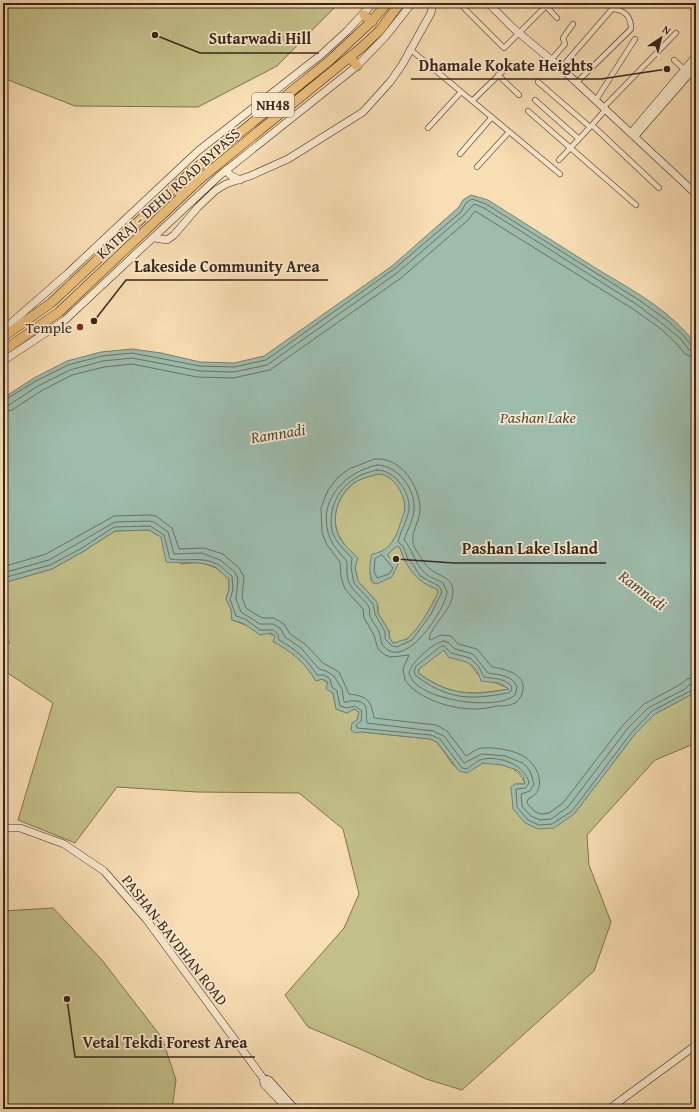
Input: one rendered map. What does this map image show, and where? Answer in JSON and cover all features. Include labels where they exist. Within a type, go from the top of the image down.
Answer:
[{"type":"highway","name":"KATRAJ - DEHU ROAD BYPASS","points":[[3,338],[51,303],[192,171],[328,62],[372,22],[387,3]]},
{"type":"highway","name":"KATRAJ - DEHU ROAD BYPASS","points":[[3,351],[22,343],[59,312],[200,179],[351,58],[380,30],[400,3]]},
{"type":"highway","points":[[364,15],[372,22]]},
{"type":"highway","points":[[351,58],[357,66]]},
{"type":"street","points":[[3,330],[50,290],[198,151],[322,54],[364,15],[373,3]]},
{"type":"street","points":[[3,361],[22,343],[65,320],[155,238],[226,170],[357,66],[386,36],[412,3]]},
{"type":"street","points":[[155,238],[168,240],[209,195],[226,184],[240,180],[288,159],[363,112],[390,82],[411,50],[431,13],[433,3]]},
{"type":"street","points":[[488,3],[519,33],[577,82],[696,194]]},
{"type":"street","points":[[464,8],[504,48],[547,4],[557,18]]},
{"type":"street","points":[[561,68],[612,9],[625,12],[631,19],[631,29],[577,82]]},
{"type":"street","points":[[551,60],[565,44],[564,38],[573,24]]},
{"type":"street","points":[[559,160],[591,126],[605,108],[676,33]]},
{"type":"street","points":[[596,100],[635,40]]},
{"type":"street","points":[[411,50],[560,174]]},
{"type":"street","points":[[633,134],[690,69],[696,56]]},
{"type":"street","points":[[674,60],[690,69],[696,78]]},
{"type":"street","points":[[472,101],[510,64]]},
{"type":"street","points":[[498,75],[519,95]]},
{"type":"street","points":[[538,82],[591,126],[659,188]]},
{"type":"street","points":[[428,128],[461,92]]},
{"type":"street","points":[[535,100],[579,138]]},
{"type":"street","points":[[528,111],[636,205]]},
{"type":"street","points":[[460,154],[492,117]]},
{"type":"street","points":[[477,167],[509,132]]},
{"type":"street","points":[[226,170],[230,175],[240,180]]},
{"type":"street","points":[[172,175],[194,199]]},
{"type":"street","name":"PASHAN-BAVDHAN ROAD","points":[[3,828],[20,828],[64,844],[104,871],[146,919],[263,1078],[264,1084],[288,1109]]},
{"type":"street","points":[[609,1109],[696,1045]]},
{"type":"street","name":"PASHAN-BAVDHAN ROAD","points":[[263,1078],[269,1080],[295,1109]]},
{"type":"shaded area","points":[[3,3],[339,3],[277,66],[198,107],[75,106],[3,78]]},
{"type":"shaded area","points":[[378,474],[389,477],[398,486],[403,497],[405,512],[392,543],[376,554],[370,572],[371,580],[376,584],[386,578],[392,561],[388,556],[388,553],[397,546],[400,548],[409,567],[414,573],[424,583],[437,589],[438,593],[426,616],[414,632],[400,642],[393,643],[389,637],[389,631],[378,613],[378,606],[375,600],[358,581],[355,568],[357,558],[343,542],[338,534],[335,523],[336,510],[346,490],[357,481]]},
{"type":"shaded area","points":[[149,530],[161,537],[181,564],[200,562],[216,568],[229,579],[229,589],[226,599],[231,609],[232,620],[275,636],[274,642],[287,649],[298,658],[316,681],[322,679],[329,685],[335,700],[336,709],[347,713],[354,709],[359,712],[357,720],[362,732],[430,739],[437,742],[454,766],[484,763],[505,765],[520,775],[525,784],[515,784],[574,814],[635,734],[655,714],[696,692],[696,743],[655,760],[587,835],[589,865],[611,922],[594,971],[462,1090],[426,1079],[308,1027],[285,995],[344,928],[359,894],[343,829],[299,793],[197,792],[117,787],[75,843],[18,820],[53,703],[3,670],[3,652],[10,642],[3,637],[3,583],[52,569],[115,531]]},
{"type":"shaded area","points":[[444,649],[448,657],[468,661],[479,676],[510,689],[473,693],[462,692],[452,690],[430,681],[418,673],[419,669]]},
{"type":"shaded area","points":[[53,908],[102,960],[162,1038],[176,1080],[172,1109],[3,1109],[3,911]]},
{"type":"water","name":"Pashan Lake","points":[[471,195],[488,200],[651,302],[675,322],[696,345],[696,692],[655,714],[635,734],[574,814],[554,828],[538,829],[525,823],[513,809],[511,787],[515,784],[525,784],[523,776],[517,770],[502,765],[483,763],[467,773],[459,771],[437,742],[430,739],[362,732],[355,733],[351,730],[352,723],[357,720],[359,712],[354,709],[347,713],[336,709],[333,693],[326,689],[328,682],[322,679],[316,681],[298,658],[273,642],[275,636],[271,633],[260,635],[243,623],[232,620],[231,609],[226,599],[229,589],[229,579],[217,568],[209,565],[166,562],[161,537],[149,530],[115,531],[52,569],[3,583],[3,398],[34,378],[67,361],[101,352],[132,349],[161,353],[200,362],[234,363],[264,356],[392,266],[458,208],[463,200]],"holes":[[[378,474],[389,477],[397,486],[403,497],[405,508],[395,538],[384,550],[372,554],[370,569],[373,583],[376,584],[392,577],[398,564],[388,556],[389,553],[397,546],[400,548],[402,555],[413,573],[424,583],[437,589],[438,593],[424,618],[411,635],[406,640],[393,643],[389,637],[389,631],[378,613],[377,602],[358,581],[355,568],[358,558],[340,539],[335,524],[336,510],[346,490],[357,481]],[[444,650],[448,657],[469,663],[479,674],[481,681],[499,683],[509,689],[484,693],[462,692],[441,686],[418,673],[419,669]]]},
{"type":"place","name":"Sutarwadi Hill","points":[[155,35]]},
{"type":"place","name":"Dhamale Kokate Heights","points":[[667,69]]},
{"type":"place","name":"Lakeside Community Area","points":[[94,321]]},
{"type":"place","name":"Temple","points":[[80,327]]},
{"type":"place","name":"Pashan Lake Island","points":[[396,559]]},
{"type":"place","name":"Vetal Tekdi Forest Area","points":[[67,999]]},
{"type":"water label","name":"Ramnadi","points":[[278,433]]},
{"type":"water label","name":"Ramnadi","points":[[643,590]]}]
